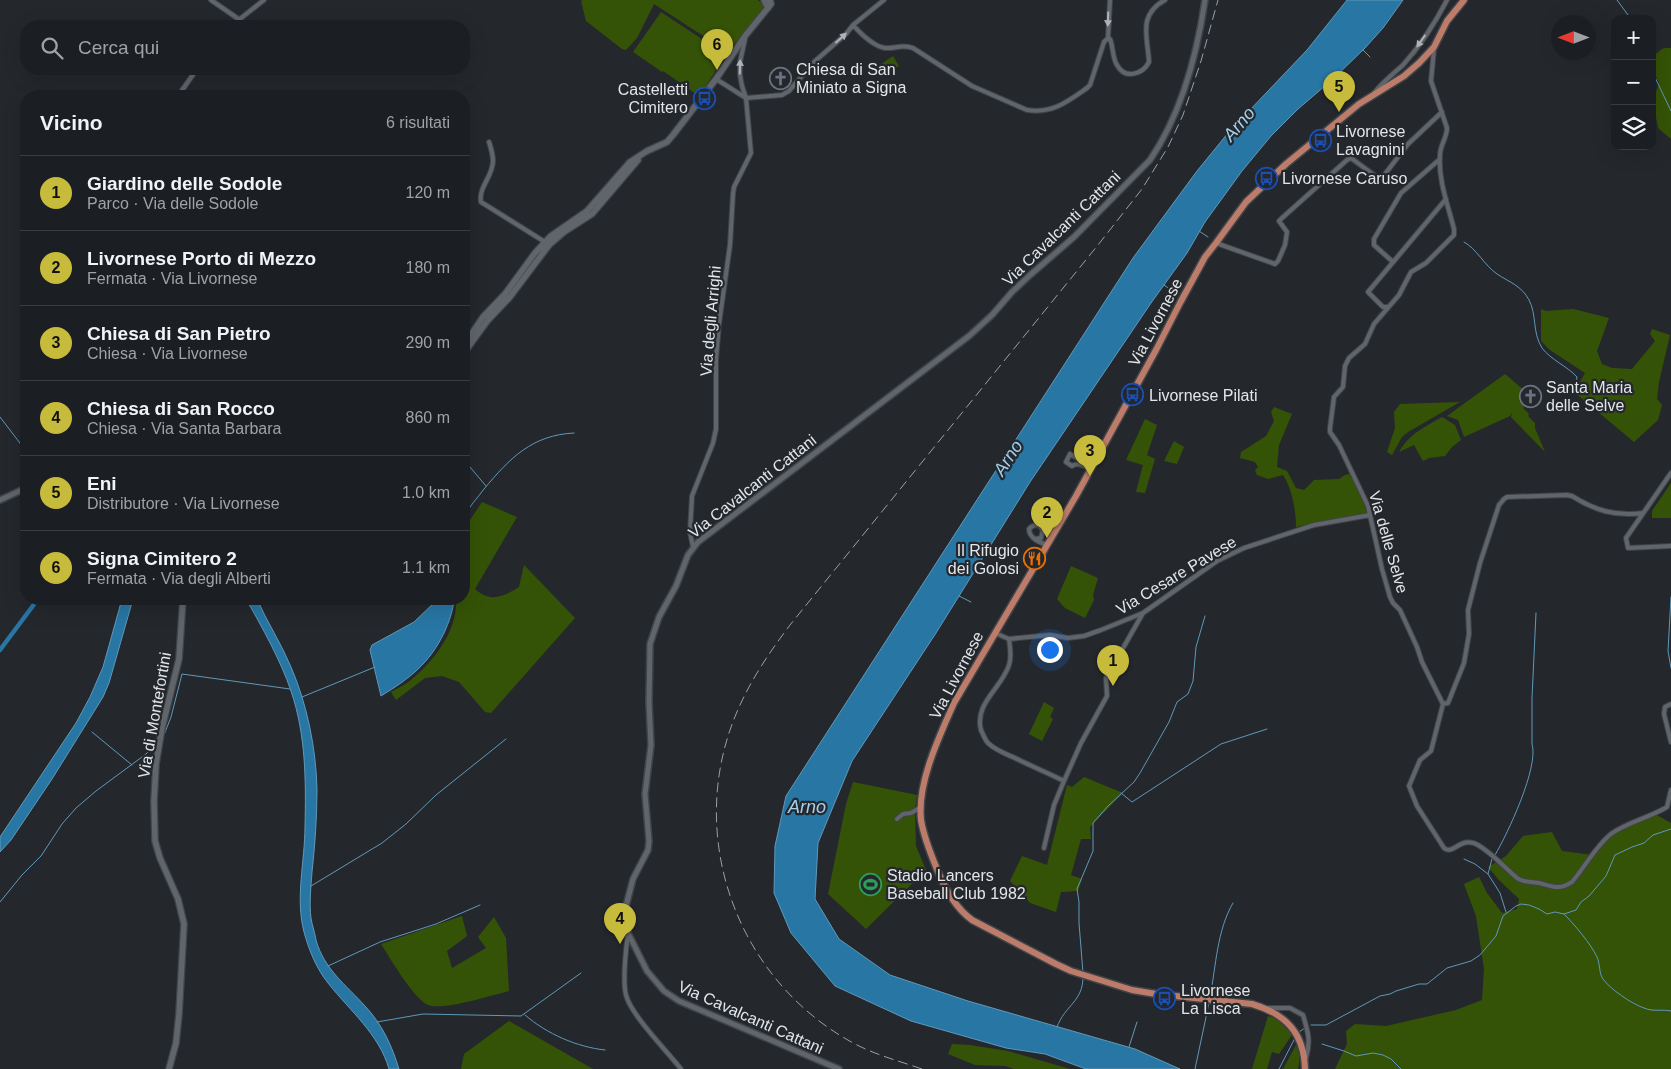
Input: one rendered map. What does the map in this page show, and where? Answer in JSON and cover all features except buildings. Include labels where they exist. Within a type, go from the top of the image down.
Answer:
[{"type":"main road","points":[[470,344],[508,298],[558,229],[587,211],[630,162],[647,151],[667,142],[673,136],[771,3],[764,0]]},
{"type":"main road","name":"Via Livornese","points":[[1305,1066],[1304,1054],[1294,1030],[1278,1015],[1266,1008],[1252,1004],[1132,990],[1056,964],[988,930],[967,916],[954,901],[943,882],[928,848],[921,819],[921,807],[926,780],[942,731],[954,703],[1054,533],[1156,350],[1205,257],[1246,202],[1261,187],[1352,109],[1404,76],[1420,63],[1434,47],[1447,21],[1464,0]]},
{"type":"main road","points":[[470,336],[483,317],[547,244]]},
{"type":"main road","name":"Via di Montefortini","points":[[169,1069],[176,1043],[179,1014],[184,924],[178,899],[160,858],[155,841],[154,801],[156,764],[162,728],[179,659],[183,605]]},
{"type":"street","points":[[211,0],[240,20],[264,0]]},
{"type":"street","points":[[716,79],[746,98],[775,97],[789,91],[814,62],[846,34],[853,25],[884,0]]},
{"type":"street","points":[[1110,0],[1108,38],[1110,39],[1115,60],[1120,70],[1131,74],[1142,71],[1149,62],[1145,34],[1147,20],[1156,5],[1165,0]]},
{"type":"street","name":"Via Cavalcanti Cattani","points":[[839,1069],[679,1001],[664,991],[647,971],[628,933],[626,906],[628,893],[648,850],[650,841],[646,794],[651,745],[649,670],[650,644],[656,624],[676,586],[693,547],[724,521],[969,336],[992,316],[1012,292],[1074,236],[1150,160],[1159,146],[1184,89],[1196,47],[1205,0]]},
{"type":"street","points":[[1372,95],[1402,65],[1420,43],[1447,0]]},
{"type":"street","points":[[853,25],[862,34],[881,47],[904,46],[913,48],[972,86],[1027,110],[1036,111],[1058,107],[1090,85],[1104,42],[1108,38]]},
{"type":"street","name":"Via degli Arrighi","points":[[693,547],[690,532],[692,496],[713,443],[716,429],[716,359],[730,245],[734,187],[751,153],[746,98],[740,75],[740,62],[745,36]]},
{"type":"street","name":"Via delle Selve","points":[[1434,47],[1431,81],[1445,120],[1447,133],[1441,147],[1441,177],[1454,234],[1426,262],[1411,272],[1399,295],[1374,324],[1365,344],[1346,363],[1344,385],[1334,397],[1330,432],[1339,445],[1364,494],[1390,597],[1400,610],[1417,646],[1422,662],[1443,704]]},
{"type":"street","points":[[182,90],[192,75]]},
{"type":"street","points":[[1216,243],[1275,264],[1278,261],[1287,237],[1287,232],[1279,221],[1282,218],[1350,158],[1374,175],[1380,177],[1385,174],[1408,144],[1442,112]]},
{"type":"street","points":[[489,142],[494,160],[480,196],[481,202],[547,244]]},
{"type":"street","points":[[1393,262],[1374,245],[1374,239],[1401,193],[1440,159]]},
{"type":"street","points":[[1387,307],[1384,307],[1368,292],[1446,199]]},
{"type":"street","points":[[1082,464],[1090,469]]},
{"type":"street","points":[[1671,473],[1626,538],[1628,548],[1671,546]]},
{"type":"street","points":[[1,499],[20,491]]},
{"type":"street","points":[[1643,513],[1619,514],[1604,512],[1567,495],[1504,499],[1499,506],[1480,563],[1468,610],[1469,634],[1464,662],[1448,703],[1443,704],[1432,751],[1420,760],[1409,786],[1417,806],[1447,851],[1461,844],[1471,842],[1477,844],[1495,857],[1517,879],[1538,882],[1549,887],[1567,885],[1577,876],[1610,835],[1666,807],[1671,790]]},
{"type":"street","name":"Via Cesare Pavese","points":[[1009,639],[1050,635],[1068,638],[1084,636],[1143,613],[1217,561],[1244,548],[1314,525],[1370,516]]},
{"type":"street","points":[[1047,545],[1033,538],[1030,535],[1029,529],[1033,525],[1054,533]]},
{"type":"street","points":[[1033,538],[1039,538],[1043,534],[1043,530],[1039,526]]},
{"type":"street","points":[[1044,848],[1054,805],[1081,743],[1107,696],[1106,678],[1143,613]]},
{"type":"street","points":[[995,632],[1009,639],[1011,656],[1006,673],[983,706],[980,715],[980,727],[983,735],[988,743],[999,751],[1064,781]]},
{"type":"street","points":[[1671,704],[1666,707],[1664,714],[1671,742]]},
{"type":"street","points":[[897,819],[903,814],[911,813],[921,807]]},
{"type":"street","points":[[911,813],[921,819]]},
{"type":"street","points":[[628,933],[626,994],[635,1012],[681,1069]]},
{"type":"street","points":[[1266,1008],[1290,1008],[1303,1015],[1308,1032],[1309,1046],[1305,1066]]},
{"type":"green space","points":[[758,0],[765,6],[728,52],[654,4],[637,38],[626,50],[622,49],[586,21],[581,1]]},
{"type":"green space","points":[[661,12],[726,55],[699,96],[633,52]]},
{"type":"green space","points":[[1671,48],[1671,139],[1658,128],[1656,117],[1656,92],[1659,83],[1656,77],[1656,54],[1662,49]]},
{"type":"green space","points":[[893,56],[899,66],[883,76],[877,67]]},
{"type":"green space","points":[[1541,309],[1546,311],[1573,309],[1609,318],[1597,351],[1602,364],[1612,368],[1632,369],[1655,341],[1650,334],[1652,329],[1670,335],[1659,382],[1657,399],[1662,405],[1658,420],[1634,442],[1574,392],[1585,373],[1550,350],[1541,341]]},
{"type":"green space","points":[[1505,374],[1525,391],[1519,401],[1525,405],[1523,408],[1535,423],[1535,428],[1545,452],[1511,417],[1512,413],[1510,416],[1464,437],[1458,420],[1447,416]]},
{"type":"green space","points":[[1460,402],[1408,432],[1402,437],[1392,455],[1387,452],[1395,428],[1394,412],[1400,404]]},
{"type":"green space","points":[[1274,407],[1292,414],[1279,445],[1277,467],[1287,471],[1296,488],[1304,490],[1314,480],[1339,479],[1353,473],[1364,494],[1370,515],[1329,522],[1328,520],[1296,527],[1293,500],[1283,475],[1268,479],[1257,475],[1255,470],[1258,467],[1255,462],[1240,458],[1241,452],[1266,436],[1274,421],[1271,412]]},
{"type":"green space","points":[[1442,417],[1455,425],[1461,440],[1445,456],[1429,458],[1423,461],[1414,445],[1399,452],[1413,435]]},
{"type":"green space","points":[[1145,419],[1157,425],[1147,455],[1155,459],[1145,493],[1136,492],[1143,465],[1126,460]]},
{"type":"green space","points":[[1174,441],[1184,447],[1177,464],[1164,461]]},
{"type":"green space","points":[[1671,483],[1671,518],[1652,518],[1652,511]]},
{"type":"green space","points":[[482,502],[517,517],[475,589],[486,596],[492,597],[508,594],[519,587],[524,565],[575,618],[491,713],[485,712],[459,682],[442,676],[425,678],[396,700],[391,692],[411,680],[422,670],[444,643],[453,621],[456,605],[470,605],[470,520]]},
{"type":"green space","points":[[1071,566],[1098,578],[1093,595],[1094,600],[1085,618],[1065,608],[1057,599]]},
{"type":"green space","points":[[1044,702],[1054,708],[1050,717],[1053,719],[1042,741],[1029,734]]},
{"type":"green space","points":[[1084,777],[1123,793],[1090,827],[1091,839],[1081,839],[1071,875],[1082,879],[1078,891],[1061,892],[1056,912],[1030,903],[1010,881],[1022,856],[1047,865],[1067,785],[1072,787]]},
{"type":"green space","points":[[853,782],[917,795],[915,809],[916,846],[926,870],[866,929],[828,894],[846,804]]},
{"type":"green space","points":[[1655,814],[1671,823],[1671,1069],[1335,1069],[1347,1044],[1346,1031],[1355,1024],[1386,1026],[1456,1010],[1482,1000],[1484,969],[1476,916],[1464,884],[1479,877],[1487,893],[1502,913],[1517,909],[1519,899],[1488,867],[1506,856],[1523,836],[1552,832],[1562,851],[1593,855],[1615,832]]},
{"type":"green space","points":[[462,916],[467,936],[447,951],[452,968],[486,948],[478,937],[494,917],[506,938],[509,991],[456,1004],[444,1006],[428,1005],[409,986],[381,944]]},
{"type":"green space","points":[[1268,1016],[1278,1021],[1292,1035],[1279,1054],[1272,1052],[1267,1069],[1252,1069]]},
{"type":"green space","points":[[509,1021],[593,1069],[461,1069],[464,1054]]},
{"type":"green space","points":[[952,1044],[1008,1051],[1070,1069],[1014,1069],[1005,1066],[975,1065],[948,1054]]},
{"type":"green space","points":[[1296,1045],[1299,1057],[1298,1069],[1283,1069]]},
{"type":"water","name":"Arno","points":[[1347,0],[1403,0],[1383,28],[1365,48],[1271,136],[1242,171],[1205,222],[1187,253],[1030,482],[936,633],[852,761],[818,843],[815,899],[839,939],[890,975],[968,1001],[1135,1049],[1180,1069],[1086,1069],[1045,1054],[1006,1048],[911,1021],[835,986],[791,933],[774,893],[775,846],[786,796],[1133,258],[1197,171],[1228,133],[1307,50]]},
{"type":"water","points":[[120,605],[131,605],[109,683],[103,697],[52,779],[11,840],[0,852],[0,837],[76,723],[103,667]]},
{"type":"water","points":[[249,605],[260,605],[283,649],[297,681],[310,726],[317,789],[316,831],[310,901],[311,918],[316,940],[324,960],[343,984],[371,1013],[381,1028],[390,1044],[399,1069],[389,1069],[371,1034],[320,971],[313,959],[306,939],[300,906],[305,839],[305,792],[300,724],[291,691],[265,633]]},
{"type":"water","points":[[432,605],[453,605],[444,633],[425,662],[401,683],[381,696],[370,650],[372,645],[414,622]]},
{"type":"waterway","points":[[1617,0],[1628,15]]},
{"type":"waterway","points":[[1363,50],[1370,57]]},
{"type":"waterway","points":[[1656,79],[1671,111]]},
{"type":"waterway","points":[[1199,231],[1208,237]]},
{"type":"waterway","points":[[1464,242],[1492,270],[1526,295],[1533,312],[1537,336],[1542,348],[1577,377],[1575,390]]},
{"type":"waterway","points":[[1164,285],[1171,290]]},
{"type":"waterway","points":[[0,417],[20,443]]},
{"type":"waterway","points":[[470,508],[503,467],[523,450],[546,438],[574,433]]},
{"type":"waterway","points":[[470,467],[486,486]]},
{"type":"waterway","points":[[959,596],[971,602]]},
{"type":"waterway","points":[[1671,597],[1668,651],[1671,668]]},
{"type":"waterway","points":[[0,650],[34,605]]},
{"type":"waterway","points":[[1495,855],[1521,800],[1531,768],[1533,754],[1532,698],[1536,613]]},
{"type":"waterway","points":[[1083,973],[1077,889],[1093,851],[1093,823],[1134,782],[1169,722],[1177,702],[1188,694],[1193,681],[1196,647],[1205,616]]},
{"type":"waterway","points":[[302,697],[375,667]]},
{"type":"waterway","points":[[164,735],[171,717],[182,674],[290,689]]},
{"type":"waterway","points":[[1121,793],[1132,802],[1221,744],[1267,729]]},
{"type":"waterway","points":[[92,732],[132,765]]},
{"type":"waterway","points":[[311,886],[382,843],[406,824],[436,795],[506,739]]},
{"type":"waterway","points":[[0,902],[22,875],[41,856],[62,824],[76,808],[146,754],[156,744]]},
{"type":"waterway","points":[[1311,1025],[1326,1025],[1380,996],[1419,984],[1427,984],[1447,968],[1471,961],[1480,955],[1496,936],[1503,916],[1516,906],[1521,904],[1529,905],[1547,914],[1555,912],[1564,914],[1576,910],[1581,902],[1589,896],[1606,876],[1615,855],[1644,843],[1653,835],[1671,829]]},
{"type":"waterway","points":[[1464,859],[1475,864],[1488,874]]},
{"type":"waterway","points":[[1492,859],[1488,874],[1500,893],[1506,912]]},
{"type":"waterway","points":[[1210,997],[1220,936],[1233,903]]},
{"type":"waterway","points":[[328,966],[380,942],[436,924],[480,905]]},
{"type":"waterway","points":[[1564,914],[1591,946],[1598,959],[1600,971],[1606,983],[1616,992],[1639,1006],[1651,1010],[1671,1011]]},
{"type":"waterway","points":[[377,1022],[423,1014],[521,1016],[581,973]]},
{"type":"waterway","points":[[1057,1027],[1064,1013],[1077,998],[1083,977]]},
{"type":"waterway","points":[[1195,1069],[1209,1003]]},
{"type":"waterway","points":[[525,1015],[553,1034],[573,1043],[605,1050]]},
{"type":"waterway","points":[[1129,1047],[1137,1022]]},
{"type":"waterway","points":[[1299,1032],[1305,1028]]},
{"type":"waterway","points":[[1279,1069],[1295,1038]]},
{"type":"waterway","points":[[1322,1044],[1356,1056],[1373,1053],[1383,1055],[1391,1059],[1401,1069]]},
{"type":"railway","points":[[922,1069],[863,1048],[816,1019],[783,987],[756,951],[736,911],[722,868],[717,824],[719,778],[729,733],[734,718],[755,676],[790,625],[1142,189],[1168,147],[1183,115],[1218,0]]},
{"type":"place","name":"Signa Cimitero 2","points":[[717,70]]},
{"type":"place","name":"Chiesa di San Miniato a Signa","points":[[780,78]]},
{"type":"place","name":"Castelletti Cimitero","points":[[704,98]]},
{"type":"place","name":"Eni","points":[[1339,112]]},
{"type":"place","name":"Livornese Lavagnini","points":[[1320,140]]},
{"type":"place","name":"Livornese Caruso","points":[[1266,178]]},
{"type":"place","name":"Livornese Pilati","points":[[1133,395]]},
{"type":"place","name":"Santa Maria delle Selve","points":[[1530,396]]},
{"type":"place","name":"Chiesa di San Pietro","points":[[1090,476]]},
{"type":"place","name":"Livornese Porto di Mezzo","points":[[1047,538]]},
{"type":"place","name":"Il Rifugio dei Golosi","points":[[1035,559]]},
{"type":"place","name":"Giardino delle Sodole","points":[[1113,686]]},
{"type":"place","name":"Stadio Lancers Baseball Club 1982","points":[[871,884]]},
{"type":"place","name":"Chiesa di San Rocco","points":[[620,944]]},
{"type":"place","name":"Livornese La Lisca","points":[[1165,999]]}]
